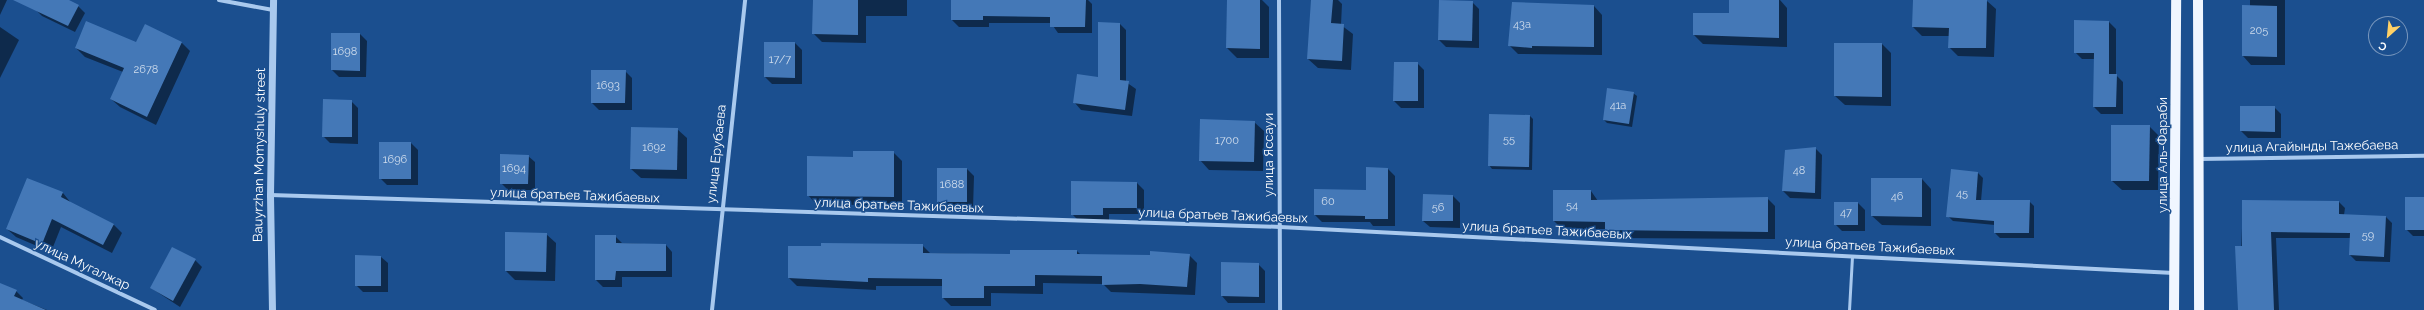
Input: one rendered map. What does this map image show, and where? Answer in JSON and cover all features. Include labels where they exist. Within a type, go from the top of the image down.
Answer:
[{"type":"main road","name":"улица Аль-Фараби","points":[[2174,310],[2176,0]]},
{"type":"main road","points":[[2198,0],[2200,158],[2199,310]]},
{"type":"street","points":[[219,0],[274,11]]},
{"type":"street","name":"Bauyrzhan Momyshuly street","points":[[272,310],[270,195],[273,0]]},
{"type":"street","name":"улица Ерубаева","points":[[712,310],[721,211],[745,0]]},
{"type":"street","name":"улица Яссауи","points":[[1278,0],[1280,310]]},
{"type":"street","name":"улица Агайынды Тажебаева","points":[[2200,158],[2424,156]]},
{"type":"street","name":"улица братьев Тажибаевых","points":[[270,195],[721,211],[1280,227],[2174,273]]},
{"type":"street","name":"улица Мугалжар","points":[[0,238],[154,310]]},
{"type":"lane","points":[[1849,310],[1852,256]]},
{"type":"building","points":[[13,0],[69,0],[79,5],[68,26]]},
{"type":"building","points":[[813,0],[858,0],[858,35],[812,34]]},
{"type":"building","points":[[951,0],[1086,0],[1085,27],[1050,27],[1050,17],[983,16],[983,20],[951,20]]},
{"type":"building","points":[[1227,0],[1260,0],[1260,49],[1226,48]]},
{"type":"building","points":[[1311,0],[1333,0],[1331,23],[1344,24],[1342,61],[1307,59]]},
{"type":"building","points":[[1439,0],[1473,1],[1472,41],[1438,40]]},
{"type":"building","points":[[1729,0],[1779,0],[1779,38],[1693,35],[1693,13],[1729,13]]},
{"type":"building","points":[[1913,0],[1987,0],[1986,48],[1948,48],[1949,28],[1912,27]]},
{"type":"building","points":[[1512,2],[1594,5],[1594,47],[1532,46],[1532,48],[1508,46]]},
{"type":"building","points":[[2242,5],[2277,6],[2277,57],[2242,56]]},
{"type":"building","points":[[2074,20],[2109,21],[2109,74],[2117,74],[2116,107],[2093,107],[2094,53],[2074,53]]},
{"type":"building","points":[[86,21],[136,42],[145,24],[182,42],[147,117],[110,99],[124,68],[75,48]]},
{"type":"building","points":[[1098,22],[1120,23],[1120,80],[1129,81],[1125,110],[1073,103],[1077,74],[1098,77]]},
{"type":"building","points":[[331,33],[360,33],[360,71],[331,70]]},
{"type":"building","points":[[764,42],[795,42],[795,78],[764,77]]},
{"type":"building","points":[[1834,43],[1882,43],[1882,97],[1834,96]]},
{"type":"building","points":[[1394,62],[1418,62],[1418,101],[1393,101]]},
{"type":"building","points":[[591,70],[626,70],[625,103],[591,103]]},
{"type":"building","points":[[1607,88],[1634,92],[1629,124],[1603,120]]},
{"type":"building","points":[[323,99],[352,100],[352,137],[322,137]]},
{"type":"building","points":[[2240,106],[2275,106],[2275,132],[2240,131]]},
{"type":"building","points":[[1489,114],[1530,115],[1529,167],[1488,166]]},
{"type":"building","points":[[1200,119],[1255,121],[1254,162],[1199,161]]},
{"type":"building","points":[[2111,125],[2150,125],[2149,181],[2111,181]]},
{"type":"building","points":[[631,127],[678,128],[677,170],[630,169]]},
{"type":"building","points":[[379,142],[411,142],[411,179],[379,179]]},
{"type":"building","points":[[1816,147],[1815,193],[1782,191],[1785,150]]},
{"type":"building","points":[[853,151],[894,151],[894,197],[807,196],[807,156],[853,157]]},
{"type":"building","points":[[500,154],[529,155],[528,184],[500,184]]},
{"type":"building","points":[[1366,167],[1388,168],[1388,219],[1365,219],[1365,216],[1314,215],[1314,189],[1366,190]]},
{"type":"building","points":[[937,168],[967,168],[967,202],[937,202]]},
{"type":"building","points":[[1951,169],[1978,172],[1976,200],[2030,200],[2029,233],[1994,233],[1994,221],[1946,217]]},
{"type":"building","points":[[27,178],[63,192],[61,197],[114,224],[103,245],[52,219],[42,244],[6,229]]},
{"type":"building","points":[[1871,178],[1922,178],[1922,217],[1871,216]]},
{"type":"building","points":[[1071,181],[1137,182],[1137,208],[1103,208],[1103,215],[1071,215]]},
{"type":"building","points":[[1553,190],[1591,190],[1591,200],[1768,197],[1768,232],[1605,230],[1605,222],[1553,221]]},
{"type":"building","points":[[1423,194],[1453,195],[1453,221],[1422,221]]},
{"type":"building","points":[[2405,197],[2424,197],[2424,230],[2405,230]]},
{"type":"building","points":[[2242,200],[2339,201],[2339,214],[2386,216],[2384,257],[2349,255],[2350,233],[2271,232],[2274,310],[2238,310],[2235,246],[2242,246]]},
{"type":"building","points":[[1834,202],[1858,202],[1858,225],[1834,225]]},
{"type":"building","points":[[505,232],[547,233],[546,272],[505,271]]},
{"type":"building","points":[[595,235],[616,235],[616,243],[666,244],[666,271],[616,271],[615,280],[595,280]]},
{"type":"building","points":[[821,243],[923,244],[923,253],[1010,254],[1010,250],[1077,250],[1077,254],[1150,255],[1150,251],[1190,254],[1187,287],[1140,284],[1102,285],[1102,276],[1035,275],[1035,286],[984,286],[984,298],[942,298],[942,279],[868,278],[868,282],[788,278],[788,246],[821,246]]},
{"type":"building","points":[[172,247],[196,259],[173,301],[150,288]]},
{"type":"building","points":[[355,255],[381,256],[381,286],[355,286]]},
{"type":"building","points":[[1221,262],[1259,263],[1259,297],[1221,296]]},
{"type":"building","points":[[0,283],[17,290],[14,296],[46,310],[0,310]]}]
